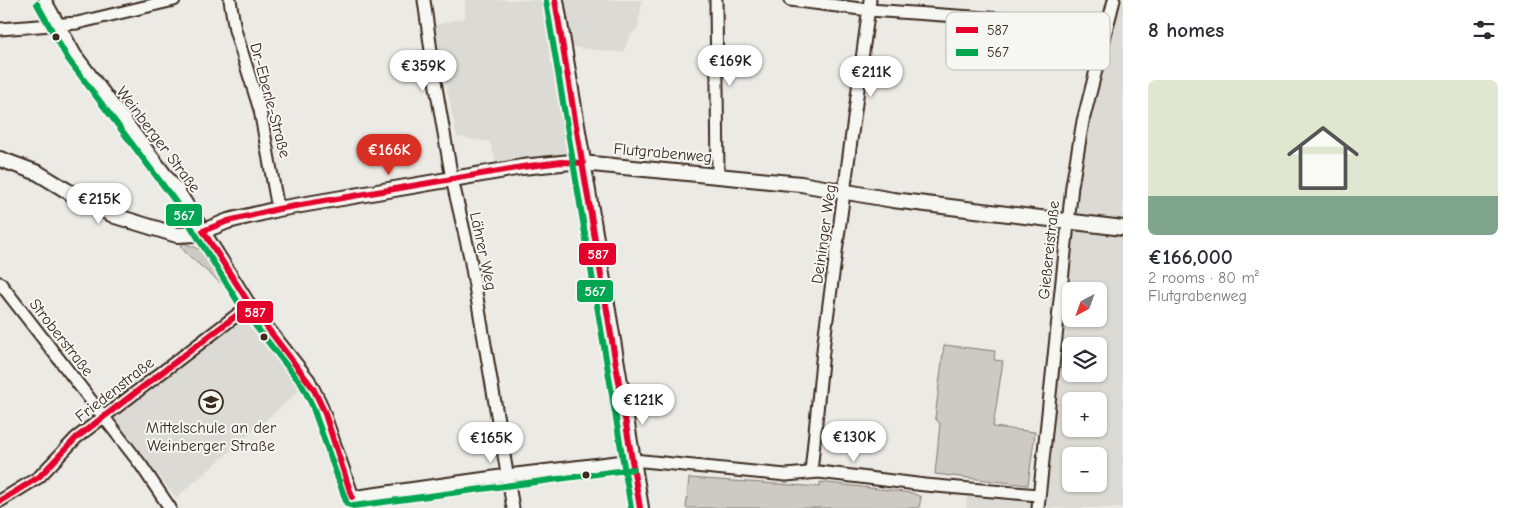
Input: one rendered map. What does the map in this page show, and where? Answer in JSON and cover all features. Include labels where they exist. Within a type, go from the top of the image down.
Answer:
[{"type":"main road","points":[[555,0],[640,508]]},
{"type":"street","name":"Weinberger Straße","points":[[45,0],[75,54],[182,196],[250,305],[314,388],[322,406],[354,503]]},
{"type":"street","points":[[0,29],[58,26],[174,0]]},
{"type":"street","name":"Dr.-Eberle-Straße","points":[[230,0],[235,30],[260,110],[278,209]]},
{"type":"street","name":"Lährer Weg","points":[[424,0],[452,179],[470,257],[513,508]]},
{"type":"street","points":[[716,0],[718,175]]},
{"type":"street","points":[[790,0],[948,12]]},
{"type":"street","name":"Gießereistraße","points":[[1110,15],[1114,0]]},
{"type":"street","name":"Deininger Weg","points":[[811,472],[824,340],[846,192],[869,5]]},
{"type":"street","name":"Gießereistraße","points":[[1038,508],[1067,221],[1083,121],[1096,70]]},
{"type":"street","name":"Flutgrabenweg","points":[[0,159],[38,173],[84,201],[115,216],[177,235],[193,235],[228,221],[278,209],[546,164],[583,163],[801,184],[846,192],[1123,228]]},
{"type":"street","name":"Stroberstraße","points":[[0,283],[141,465],[170,508]]},
{"type":"street","name":"Friedenstraße","points":[[0,501],[39,478],[76,438],[250,305]]},
{"type":"street","points":[[354,503],[508,475],[632,460],[786,475],[811,472],[1038,495]]},
{"type":"shaded area","points":[[465,0],[545,0],[568,153],[497,167],[490,142],[457,137],[434,25],[465,18]]},
{"type":"shaded area","points":[[566,0],[642,0],[638,28],[630,36],[623,53],[571,47]]},
{"type":"shaded area","points":[[1120,0],[1123,0],[1123,224],[1076,218],[1079,182],[1087,139],[1103,70],[1110,70],[1110,42]]},
{"type":"shaded area","points":[[1074,227],[1123,234],[1123,508],[966,508],[967,495],[1045,501],[1062,340],[1062,382],[1107,382],[1107,337],[1062,337],[1063,328],[1108,328],[1108,282],[1068,282]]},
{"type":"shaded area","points":[[184,243],[212,254],[239,299],[187,254],[180,246]]},
{"type":"shaded area","name":"Mittelschule an der Weinberger Straße","points":[[248,314],[305,386],[176,498],[114,418]]},
{"type":"shaded area","points":[[944,345],[995,351],[994,360],[1003,361],[993,427],[1035,432],[1028,485],[935,474],[940,424],[935,418]]},
{"type":"shaded area","points":[[689,478],[820,487],[820,482],[912,493],[921,497],[919,508],[686,508]]},
{"type":"transit line","name":"587","points":[[555,0],[640,508]]},
{"type":"transit line","name":"567","points":[[546,1],[631,508]]},
{"type":"transit line","name":"567","points":[[37,4],[68,59],[175,201],[243,310],[302,385],[312,405],[347,504],[353,506],[634,469]]},
{"type":"transit line","name":"587","points":[[352,497],[324,411],[313,388],[250,305],[203,231],[228,221],[278,209],[522,167],[561,162],[583,163]]},
{"type":"transit line","name":"587","points":[[0,501],[39,477],[76,438],[250,305]]},
{"type":"place","name":"Mittelschule an der Weinberger Straße","points":[[211,402]]}]
